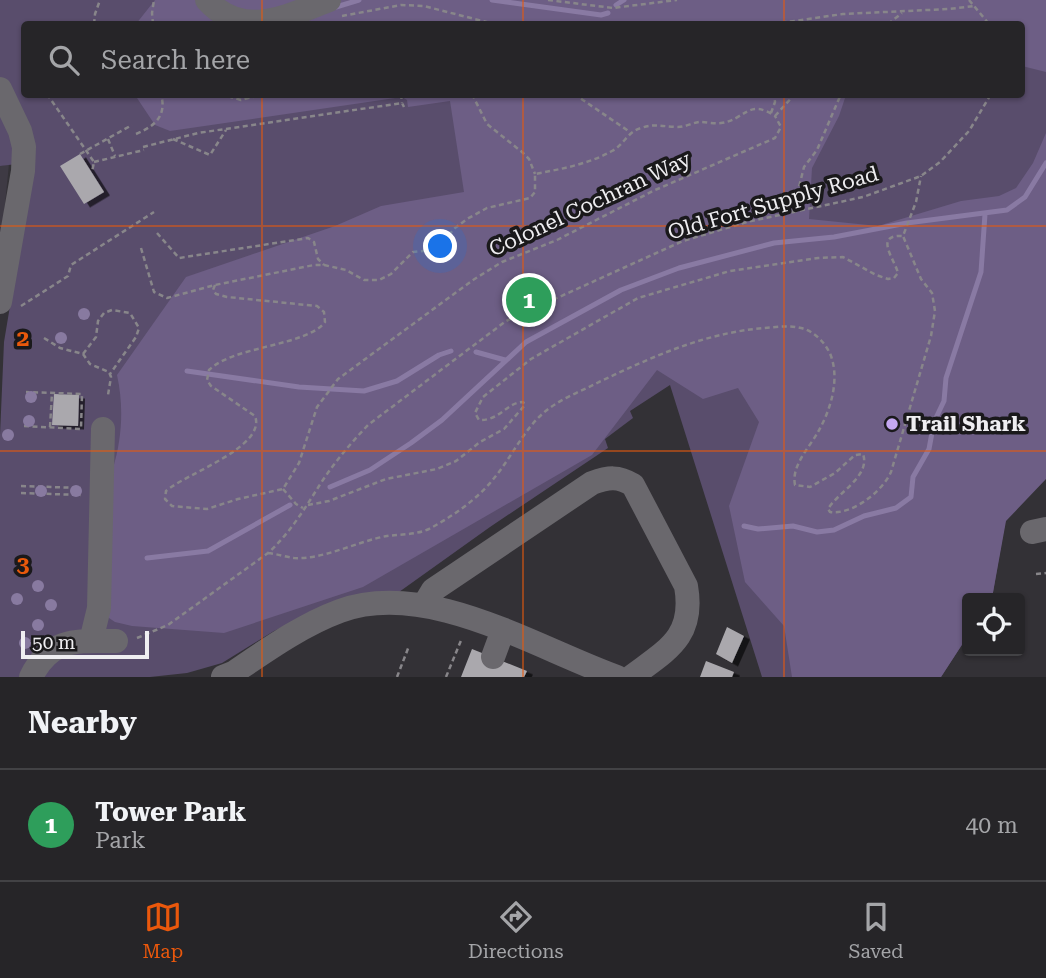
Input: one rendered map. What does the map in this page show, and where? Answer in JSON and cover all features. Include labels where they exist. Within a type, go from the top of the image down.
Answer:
[{"type":"street","points":[[207,0],[219,13],[235,20],[247,21]]},
{"type":"street","points":[[266,21],[335,8]]},
{"type":"street","points":[[0,89],[20,131],[24,147],[5,192],[6,307]]},
{"type":"street","points":[[31,677],[39,661],[63,643],[104,641],[99,608],[103,429]]},
{"type":"street","points":[[424,605],[433,590],[592,483],[608,477],[621,478],[633,485],[686,586],[688,601],[688,617],[674,644],[631,677]]},
{"type":"street","points":[[231,676],[290,636],[341,610],[382,603],[424,605],[470,617],[503,630],[573,669],[617,677]]},
{"type":"street","points":[[493,657],[503,630]]},
{"type":"path","points":[[94,21],[100,0]]},
{"type":"path","points":[[153,21],[154,0]]},
{"type":"path","points":[[548,0],[613,8],[677,0]]},
{"type":"path","points":[[970,0],[985,21]]},
{"type":"path","points":[[335,8],[424,6],[482,21]]},
{"type":"path","points":[[794,21],[843,14],[974,6]]},
{"type":"path","points":[[892,21],[904,12]]},
{"type":"path","points":[[50,98],[94,162],[92,172]]},
{"type":"path","points":[[136,134],[155,125],[163,108],[162,98]]},
{"type":"path","points":[[401,98],[404,107]]},
{"type":"path","points":[[141,248],[153,292],[161,297],[173,297],[215,285],[324,265],[346,270],[364,280],[379,280],[391,274],[413,252],[432,250],[439,246],[455,228],[487,208],[530,198],[535,192],[535,174],[528,159],[487,124],[474,98]]},
{"type":"path","points":[[580,98],[630,132]]},
{"type":"path","points":[[771,113],[774,98]]},
{"type":"path","points":[[535,174],[564,169],[611,152],[618,148],[630,132],[656,124],[676,127],[699,122],[722,123],[749,109],[757,108],[775,116],[792,98]]},
{"type":"path","points":[[793,211],[804,167],[821,141],[839,98]]},
{"type":"path","name":"Old Fort Supply Road","points":[[104,641],[149,635],[168,625],[268,553],[308,505],[332,467],[368,425],[506,321],[683,241],[793,211],[863,197],[921,176],[940,162],[969,131],[989,98]]},
{"type":"path","points":[[94,162],[173,139],[402,103]]},
{"type":"path","name":"Colonel Cochran Way","points":[[283,489],[299,463],[317,407],[338,379],[473,280],[502,262],[557,240],[653,191],[775,138],[780,127],[775,116]]},
{"type":"path","points":[[283,121],[284,128]]},
{"type":"path","points":[[80,154],[132,125]]},
{"type":"path","points":[[173,139],[210,155],[227,129]]},
{"type":"path","points":[[108,139],[116,156]]},
{"type":"path","points":[[268,553],[296,558],[316,556],[388,536],[428,529],[456,513],[477,496],[495,478],[531,426],[546,410],[563,400],[650,358],[709,336],[786,326],[803,328],[819,338],[831,357],[834,375],[830,404],[818,432],[796,468],[794,485],[810,487],[835,473],[855,455],[863,454],[864,464],[857,477],[829,505],[830,512],[844,512],[887,481],[931,336],[935,311],[932,293],[921,279],[903,236],[916,202],[921,176]]},
{"type":"path","points":[[6,307],[68,276],[71,265],[154,212]]},
{"type":"path","points":[[157,233],[180,258],[309,238],[314,242],[318,259],[324,265]]},
{"type":"path","points":[[308,505],[329,501],[386,479],[437,469],[456,461],[480,442],[504,429],[525,405],[523,401],[516,402],[499,416],[490,420],[479,420],[475,413],[483,397],[531,359],[638,299],[730,271],[818,258],[844,257],[876,275],[894,278],[898,273],[897,267],[888,252],[887,244],[897,235],[903,236]]},
{"type":"path","points":[[215,285],[213,290],[216,294],[227,297],[317,306],[324,312],[325,323],[307,334],[239,355],[212,367],[207,374],[209,383],[255,416],[255,431],[247,442],[237,449],[172,486],[166,491],[165,499],[172,506],[207,509],[283,489],[296,504],[305,509]]},
{"type":"path","points":[[83,354],[96,337],[98,321],[104,313],[112,310],[130,313],[139,328],[114,372],[110,374]]},
{"type":"path","points":[[44,338],[60,348],[83,354],[90,364],[110,374]]},
{"type":"path","points":[[108,395],[111,390],[110,374]]},
{"type":"path","points":[[24,426],[81,429],[82,394],[26,392]]},
{"type":"path","points":[[50,427],[52,393]]},
{"type":"path","points":[[21,486],[102,492]]},
{"type":"path","points":[[21,493],[102,492]]},
{"type":"path","points":[[1036,574],[1046,573]]},
{"type":"path","points":[[446,677],[470,617]]},
{"type":"path","points":[[397,677],[409,646]]},
{"type":"shaded area","points":[[0,0],[1046,0],[1046,350],[1029,385],[993,593],[962,593],[962,645],[941,677],[762,677],[670,385],[630,411],[633,418],[605,439],[608,448],[399,592],[341,599],[274,631],[222,663],[187,673],[150,677],[0,677],[0,435],[4,342],[34,162],[0,166]]},
{"type":"shaded area","points":[[155,0],[1046,0],[1046,72],[1025,67],[1025,21],[138,21]]},
{"type":"shaded area","points":[[137,98],[395,98],[170,131],[155,125]]},
{"type":"shaded area","points":[[404,98],[845,98],[839,116],[812,168],[809,219],[878,226],[961,201],[999,196],[1016,188],[1033,163],[1046,133],[1046,479],[1006,521],[993,593],[962,593],[962,645],[941,677],[792,677],[784,626],[745,582],[729,506],[759,422],[738,388],[703,399],[657,370],[592,455],[363,587],[224,633],[132,626],[115,622],[106,616],[113,468],[121,422],[117,375],[186,277],[335,226],[381,206],[464,192],[450,101],[408,107],[407,100]]},
{"type":"shaded area","points":[[9,164],[4,214],[0,234],[0,166]]},
{"type":"building","points":[[80,154],[104,192],[84,204],[60,166]]},
{"type":"building","points":[[54,394],[79,395],[78,426],[52,425]]},
{"type":"building","points":[[727,627],[744,636],[732,663],[716,654]]},
{"type":"building","points":[[472,649],[527,671],[524,677],[461,677]]},
{"type":"building","points":[[706,661],[734,672],[732,677],[700,677]]},
{"type":"waterway","points":[[336,7],[359,0]]},
{"type":"waterway","points":[[492,0],[601,15],[608,13]]},
{"type":"waterway","points":[[616,5],[624,0]]},
{"type":"waterway","points":[[330,487],[370,470],[411,443],[442,420],[526,342],[621,290],[679,268],[774,243],[834,237],[907,223],[1007,210],[1025,197],[1046,163]]},
{"type":"waterway","points":[[744,526],[758,529],[793,526],[817,532],[834,530],[864,516],[896,508],[911,497],[913,477],[929,449],[934,422],[944,401],[946,378],[981,272],[985,214]]},
{"type":"waterway","points":[[187,371],[299,387],[364,391],[397,381],[439,355],[451,351]]},
{"type":"waterway","points":[[476,352],[505,360]]},
{"type":"waterway","points":[[147,558],[208,551],[290,505]]},
{"type":"place","name":"Tower Park","points":[[529,300]]},
{"type":"place","name":"Trail Shark","points":[[892,424]]}]
